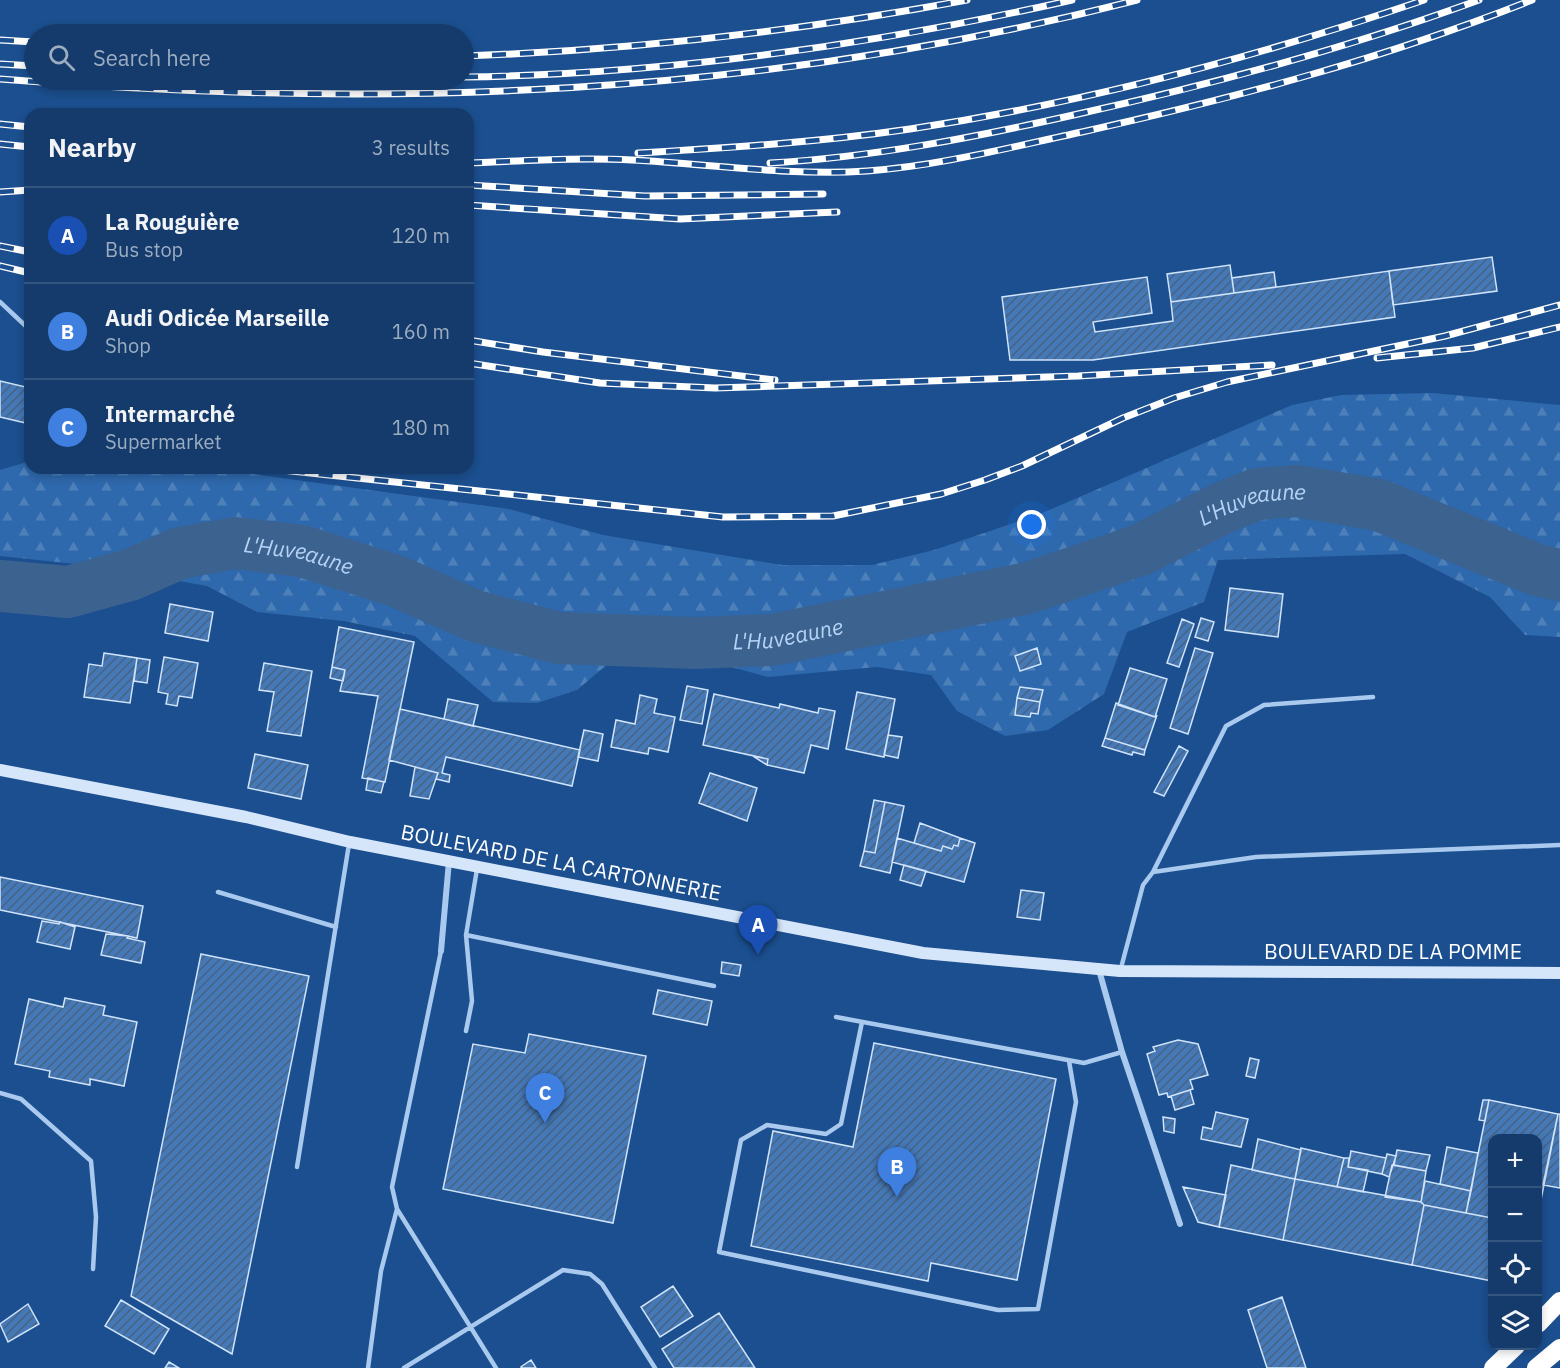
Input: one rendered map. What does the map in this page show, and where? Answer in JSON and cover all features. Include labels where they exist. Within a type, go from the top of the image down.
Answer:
[{"type":"highway","points":[[1542,1320],[1560,1301]]},
{"type":"highway","points":[[1536,1368],[1560,1348]]},
{"type":"highway","points":[[1493,1368],[1512,1350]]},
{"type":"main road","name":"BOULEVARD DE LA CARTONNERIE","points":[[0,770],[246,817],[350,842],[923,953],[1120,971],[1226,970]]},
{"type":"main road","name":"BOULEVARD DE LA POMME","points":[[1226,970],[1560,973]]},
{"type":"street","points":[[441,951],[449,861]]},
{"type":"street","points":[[1098,969],[1122,1052],[1180,1224]]},
{"type":"lane","points":[[0,302],[24,324]]},
{"type":"lane","points":[[1120,971],[1143,885],[1153,872],[1226,726],[1264,705],[1373,697]]},
{"type":"lane","points":[[297,1167],[350,842]]},
{"type":"lane","points":[[1153,872],[1256,857],[1560,845]]},
{"type":"lane","points":[[466,1031],[472,1001],[466,935],[478,867]]},
{"type":"lane","points":[[218,892],[336,927]]},
{"type":"lane","points":[[466,935],[714,986]]},
{"type":"lane","points":[[441,951],[392,1187],[397,1209],[496,1368]]},
{"type":"lane","points":[[836,1017],[1084,1063],[1122,1052]]},
{"type":"lane","points":[[861,1022],[840,1124],[826,1134],[767,1125],[741,1140],[719,1252],[998,1310],[1038,1309],[1076,1102],[1069,1061]]},
{"type":"lane","points":[[0,1093],[21,1099],[92,1161],[96,1217],[93,1269]]},
{"type":"lane","points":[[368,1368],[381,1271],[397,1209]]},
{"type":"lane","points":[[404,1368],[563,1270],[590,1274],[602,1284],[655,1368]]},
{"type":"green space","points":[[1432,393],[1560,405],[1560,637],[1525,635],[1490,597],[1405,554],[1218,560],[1204,602],[1127,632],[1104,694],[1048,730],[1005,736],[957,711],[931,675],[877,667],[768,677],[703,659],[609,663],[577,690],[537,703],[493,702],[415,636],[344,621],[257,612],[207,586],[95,566],[0,556],[0,470],[24,463],[24,474],[252,474],[509,509],[603,535],[782,565],[872,565],[934,550],[1040,514],[1292,405],[1341,395]]},
{"type":"building","points":[[1492,257],[1497,291],[1393,305],[1389,271]]},
{"type":"building","points":[[1230,265],[1234,293],[1171,302],[1167,274]]},
{"type":"building","points":[[1389,271],[1395,317],[1093,360],[1010,360],[1002,297],[1147,277],[1152,313],[1093,322],[1095,332],[1173,321],[1171,302]]},
{"type":"building","points":[[1274,272],[1276,287],[1234,293],[1232,278]]},
{"type":"building","points":[[0,381],[24,387],[24,423],[0,417]]},
{"type":"building","points":[[1230,588],[1283,594],[1278,637],[1225,630]]},
{"type":"building","points":[[170,604],[213,612],[208,641],[165,633]]},
{"type":"building","points":[[1201,618],[1214,622],[1208,641],[1195,637]]},
{"type":"building","points":[[1182,619],[1194,624],[1179,667],[1167,663]]},
{"type":"building","points":[[339,627],[414,642],[385,782],[362,778],[378,696],[340,691],[345,670],[332,667]]},
{"type":"building","points":[[1037,648],[1041,664],[1020,671],[1015,656]]},
{"type":"building","points":[[1195,648],[1213,653],[1188,734],[1170,728]]},
{"type":"building","points":[[104,653],[137,658],[130,703],[84,697],[89,664],[102,666]]},
{"type":"building","points":[[164,657],[198,663],[192,698],[179,696],[177,706],[166,704],[168,694],[158,692]]},
{"type":"building","points":[[137,658],[150,660],[147,683],[134,681]]},
{"type":"building","points":[[264,663],[312,671],[301,736],[267,731],[274,692],[259,690]]},
{"type":"building","points":[[332,667],[345,670],[343,681],[330,678]]},
{"type":"building","points":[[1130,668],[1167,679],[1155,717],[1118,705]]},
{"type":"building","points":[[687,686],[708,690],[702,724],[680,720]]},
{"type":"building","points":[[1020,687],[1043,690],[1040,702],[1017,698]]},
{"type":"building","points":[[857,692],[895,699],[884,757],[846,749]]},
{"type":"building","points":[[714,694],[779,708],[780,704],[818,713],[819,708],[835,711],[828,749],[811,745],[804,773],[767,765],[768,759],[703,745]]},
{"type":"building","points":[[640,695],[657,699],[654,713],[675,717],[668,752],[649,748],[648,754],[611,747],[616,720],[635,724]]},
{"type":"building","points":[[1017,698],[1040,702],[1038,714],[1031,713],[1030,717],[1015,715]]},
{"type":"building","points":[[448,699],[478,705],[473,726],[444,719]]},
{"type":"building","points":[[1116,703],[1155,717],[1157,715],[1145,750],[1105,738]]},
{"type":"building","points":[[400,709],[580,750],[572,786],[446,757],[442,773],[450,775],[449,782],[436,779],[438,773],[389,760]]},
{"type":"building","points":[[584,730],[603,734],[598,761],[578,757]]},
{"type":"building","points":[[888,735],[902,737],[898,758],[884,755]]},
{"type":"building","points":[[1105,738],[1145,750],[1144,755],[1133,752],[1132,755],[1102,746]]},
{"type":"building","points":[[1179,746],[1188,751],[1164,796],[1154,792]]},
{"type":"building","points":[[255,754],[308,765],[301,799],[248,788]]},
{"type":"building","points":[[753,756],[768,759],[767,765]]},
{"type":"building","points":[[415,767],[438,773],[429,799],[410,796]]},
{"type":"building","points":[[710,773],[757,788],[747,821],[699,803]]},
{"type":"building","points":[[368,778],[384,782],[381,793],[366,790]]},
{"type":"building","points":[[874,800],[885,802],[875,853],[864,851]]},
{"type":"building","points":[[885,802],[904,806],[890,873],[860,866],[864,851],[875,853]]},
{"type":"building","points":[[920,823],[960,838],[958,846],[954,845],[952,849],[943,846],[941,851],[914,843]]},
{"type":"building","points":[[897,838],[941,851],[943,846],[952,849],[954,845],[958,846],[960,838],[975,843],[964,882],[892,862]]},
{"type":"building","points":[[904,865],[926,871],[921,886],[900,880]]},
{"type":"building","points":[[0,877],[143,906],[137,938],[0,910]]},
{"type":"building","points":[[1021,890],[1044,893],[1040,920],[1017,917]]},
{"type":"building","points":[[42,921],[59,924],[60,922],[75,927],[70,949],[37,942]]},
{"type":"building","points":[[106,934],[128,936],[127,938],[145,942],[141,963],[101,955]]},
{"type":"building","points":[[201,954],[309,976],[232,1354],[131,1296]]},
{"type":"building","points":[[722,962],[741,965],[739,976],[721,973]]},
{"type":"building","points":[[658,990],[712,1001],[707,1025],[653,1014]]},
{"type":"building","points":[[65,998],[105,1006],[103,1015],[137,1022],[124,1086],[90,1079],[90,1085],[49,1077],[50,1071],[15,1064],[29,999],[63,1007]]},
{"type":"building","points":[[529,1034],[646,1056],[613,1223],[443,1189],[473,1044],[525,1053]]},
{"type":"building","points":[[1178,1040],[1198,1044],[1208,1075],[1190,1080],[1193,1089],[1168,1097],[1167,1093],[1159,1095],[1147,1054],[1155,1051],[1153,1047]]},
{"type":"building","points":[[874,1043],[1056,1079],[1017,1280],[931,1263],[928,1281],[751,1246],[773,1131],[853,1147]]},
{"type":"building","points":[[1250,1058],[1259,1060],[1255,1078],[1246,1076]]},
{"type":"building","points":[[1190,1090],[1194,1104],[1175,1110],[1171,1096]]},
{"type":"building","points":[[1483,1100],[1489,1100],[1485,1121],[1479,1120]]},
{"type":"building","points":[[1489,1100],[1558,1114],[1542,1195],[1542,1134],[1488,1134],[1488,1217],[1466,1213]]},
{"type":"building","points":[[1216,1112],[1248,1119],[1241,1147],[1201,1139],[1203,1127],[1212,1129]]},
{"type":"building","points":[[1558,1114],[1560,1114],[1560,1188],[1543,1185]]},
{"type":"building","points":[[1163,1117],[1175,1119],[1174,1133],[1164,1131]]},
{"type":"building","points":[[1258,1139],[1301,1150],[1295,1179],[1252,1170]]},
{"type":"building","points":[[1447,1147],[1478,1153],[1471,1191],[1440,1184]]},
{"type":"building","points":[[1301,1148],[1344,1158],[1337,1187],[1295,1179]]},
{"type":"building","points":[[1397,1150],[1430,1155],[1426,1171],[1394,1165]]},
{"type":"building","points":[[1351,1151],[1386,1158],[1382,1174],[1348,1167]]},
{"type":"building","points":[[1387,1154],[1396,1156],[1389,1177],[1382,1174]]},
{"type":"building","points":[[1344,1158],[1349,1158],[1348,1167],[1368,1170],[1363,1192],[1337,1187]]},
{"type":"building","points":[[1231,1165],[1295,1179],[1283,1240],[1219,1227]]},
{"type":"building","points":[[1392,1165],[1426,1171],[1421,1202],[1385,1197]]},
{"type":"building","points":[[1295,1179],[1421,1202],[1424,1205],[1412,1265],[1283,1240]]},
{"type":"building","points":[[1425,1181],[1471,1191],[1466,1213],[1424,1205],[1421,1202]]},
{"type":"building","points":[[1183,1187],[1226,1195],[1219,1227],[1198,1222]]},
{"type":"building","points":[[1424,1205],[1488,1217],[1488,1280],[1412,1265]]},
{"type":"building","points":[[673,1286],[693,1316],[660,1337],[641,1307]]},
{"type":"building","points":[[1282,1297],[1306,1368],[1267,1368],[1248,1310]]},
{"type":"building","points":[[121,1300],[169,1329],[154,1354],[105,1326]]},
{"type":"building","points":[[28,1304],[39,1324],[8,1342],[0,1324]]},
{"type":"building","points":[[719,1313],[755,1368],[674,1368],[662,1349]]},
{"type":"building","points":[[531,1360],[536,1368],[521,1368],[521,1367]]},
{"type":"building","points":[[169,1362],[179,1368],[165,1368]]},
{"type":"waterway","name":"L'Huveaune","points":[[0,586],[68,592],[130,575],[180,553],[235,543],[302,551],[396,581],[475,616],[559,638],[695,643],[772,640],[1028,588],[1140,550],[1222,508],[1257,494],[1297,491],[1379,505],[1537,570],[1560,575]]},
{"type":"railway","points":[[474,56],[653,44],[779,30],[967,0]]},
{"type":"railway","points":[[474,77],[617,70],[770,54],[921,31],[1072,0]]},
{"type":"railway","points":[[201,90],[287,93],[430,93],[572,88],[713,76],[855,58],[996,33],[1137,0]]},
{"type":"railway","points":[[638,153],[842,138],[910,129],[1041,106],[1234,59],[1424,0]]},
{"type":"railway","points":[[770,163],[848,156],[925,145],[1002,131],[1129,102],[1330,49],[1479,0]]},
{"type":"railway","points":[[474,163],[611,159],[808,172],[867,171],[921,165],[1082,132],[1253,91],[1422,40],[1532,0]]},
{"type":"railway","points":[[0,40],[24,41]]},
{"type":"railway","points":[[0,64],[24,65]]},
{"type":"railway","points":[[0,79],[24,80]]},
{"type":"railway","points":[[0,124],[24,126]]},
{"type":"railway","points":[[0,144],[24,146]]},
{"type":"railway","points":[[474,185],[645,196],[823,194]]},
{"type":"railway","points":[[0,192],[24,190]]},
{"type":"railway","points":[[474,205],[680,219],[837,212]]},
{"type":"railway","points":[[0,246],[24,251]]},
{"type":"railway","points":[[0,266],[24,272]]},
{"type":"railway","points":[[319,474],[723,517],[833,516],[941,494],[985,480],[1022,466],[1123,418],[1174,398],[1227,382],[1445,336],[1560,305]]},
{"type":"railway","points":[[1377,358],[1473,348],[1560,327]]},
{"type":"railway","points":[[474,341],[543,352],[775,380]]},
{"type":"railway","points":[[474,364],[600,383],[715,388],[1078,376],[1272,365]]},
{"type":"place","name":"La Rouguière","points":[[758,955]]},
{"type":"place","name":"Intermarché","points":[[545,1123]]},
{"type":"place","name":"Audi Odicée Marseille","points":[[897,1197]]}]
